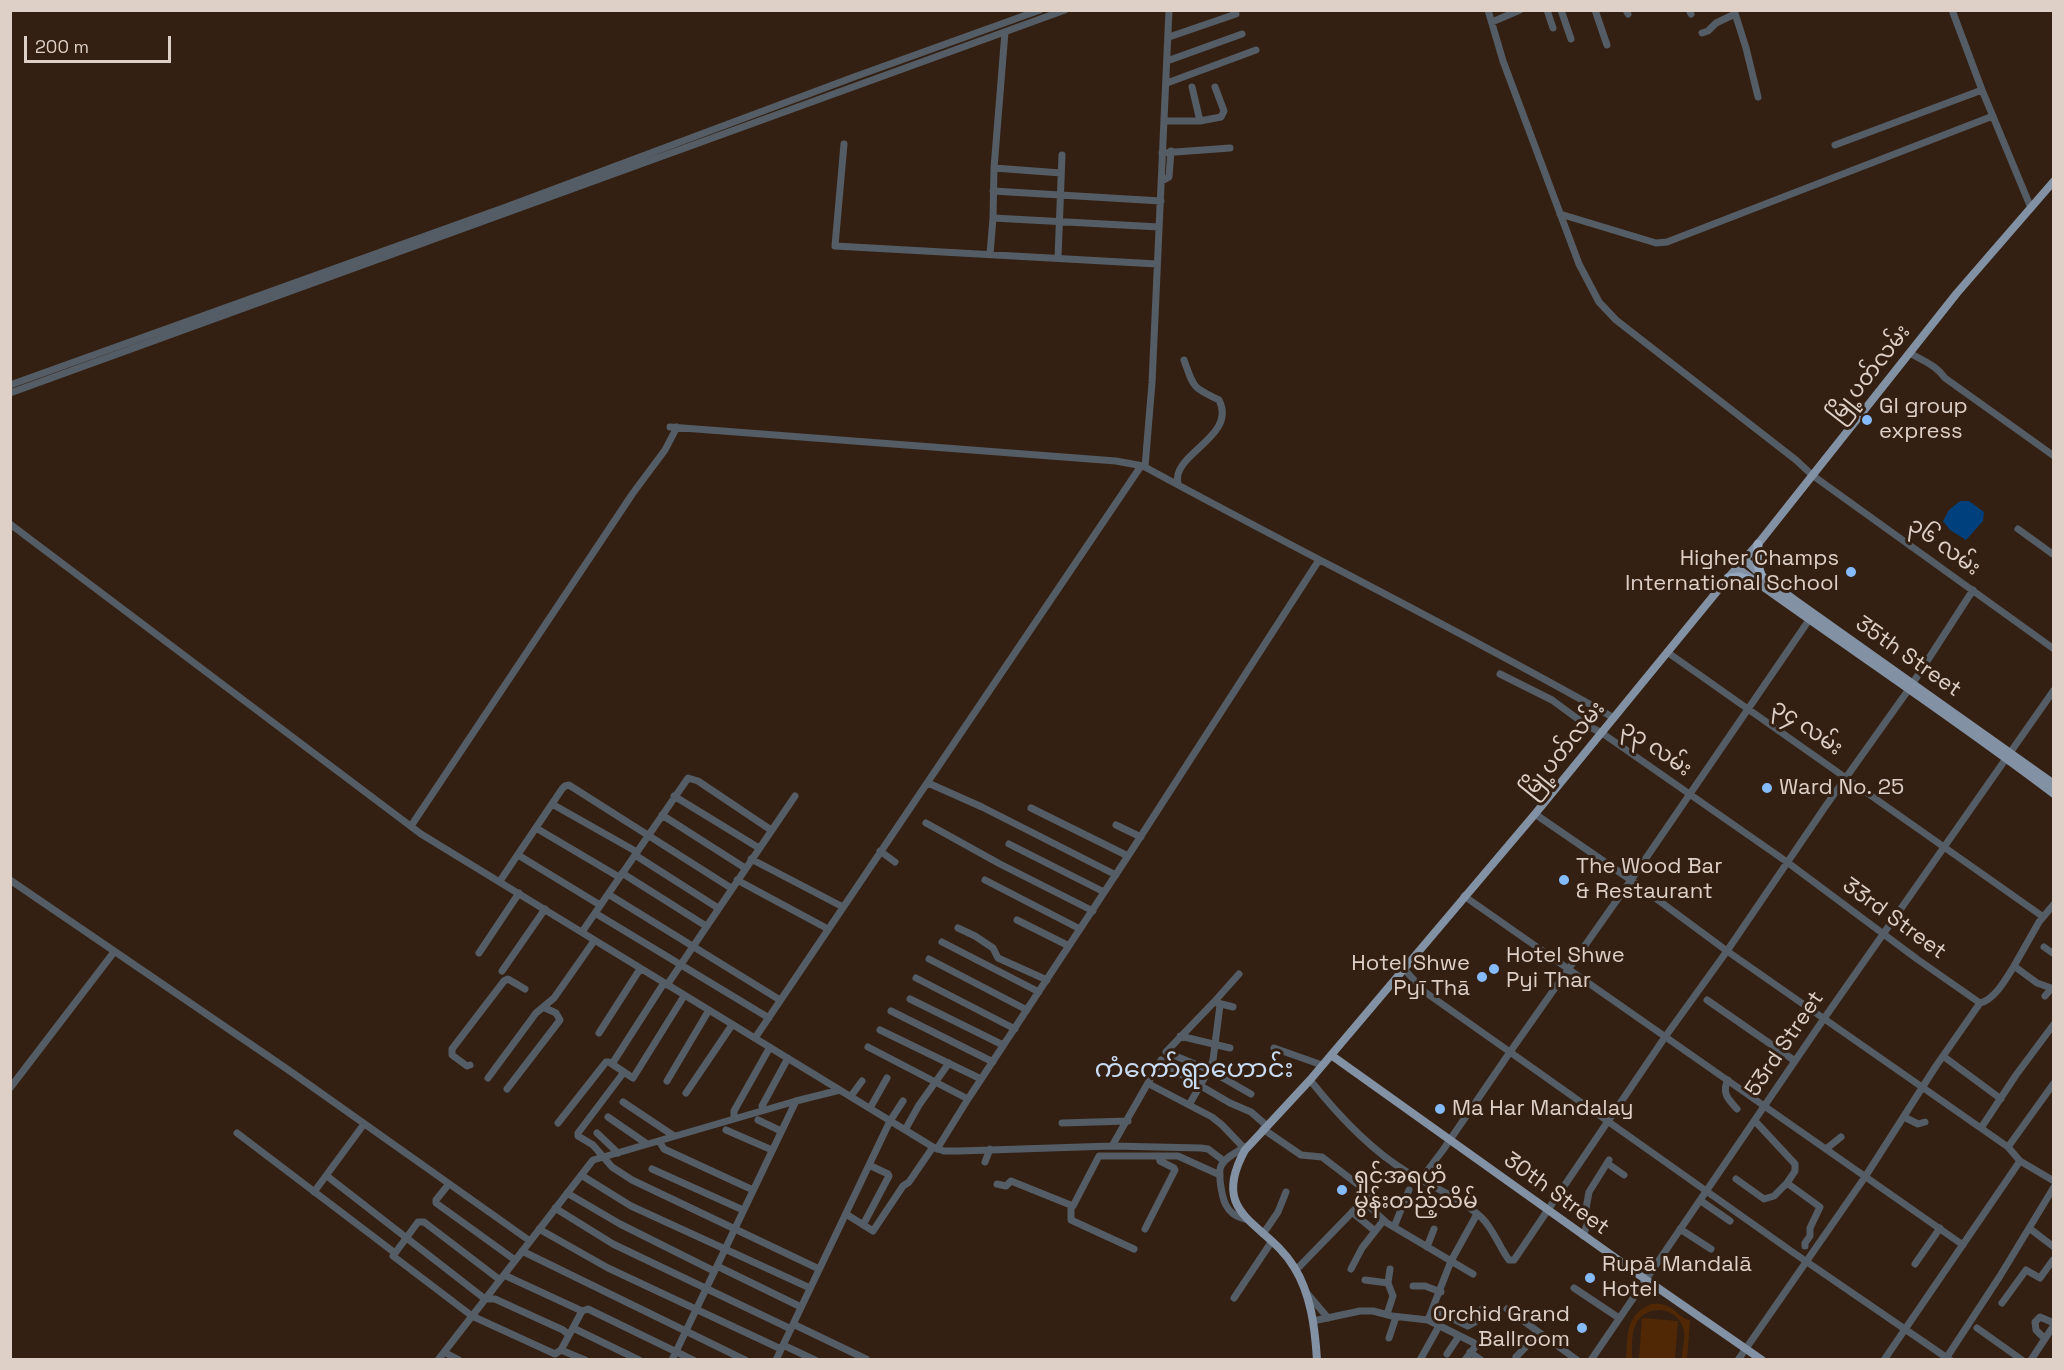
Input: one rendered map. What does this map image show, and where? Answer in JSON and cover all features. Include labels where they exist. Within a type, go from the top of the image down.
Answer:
[{"type":"highway","points":[[1728,578],[1758,578],[1758,544]]},
{"type":"main road","name":"မြို့ပတ်လမ်း","points":[[1245,1219],[1236,1202],[1234,1178],[1248,1145],[1310,1080],[1535,814],[1758,544],[1957,293],[2054,182]]},
{"type":"main road","name":"35th Street","points":[[1744,559],[1758,578],[1911,686]]},
{"type":"main road","points":[[1737,568],[1758,578]]},
{"type":"main road","points":[[1794,604],[1809,620],[2054,783]]},
{"type":"main road","points":[[2008,754],[2054,794]]},
{"type":"main road","name":"30th Street","points":[[1330,1055],[1583,1236],[1762,1359]]},
{"type":"main road","points":[[1245,1219],[1272,1241],[1296,1270],[1306,1293],[1313,1321],[1317,1359]]},
{"type":"street","points":[[10,385],[506,207],[1040,10]]},
{"type":"street","points":[[10,393],[1065,10]]},
{"type":"street","points":[[755,1038],[1143,467],[1152,383],[1169,10]]},
{"type":"street","name":"၃၆ လမ်း","points":[[1488,10],[1503,61],[1579,264],[1589,285],[1606,310],[1812,475],[2054,649]]},
{"type":"street","points":[[1492,22],[1520,10]]},
{"type":"street","points":[[1547,10],[1553,28]]},
{"type":"street","points":[[1561,10],[1572,39]]},
{"type":"street","points":[[1595,10],[1606,45]]},
{"type":"street","points":[[1952,10],[2031,208]]},
{"type":"street","points":[[1702,33],[1735,12],[1758,97]]},
{"type":"street","points":[[1169,37],[1236,14]]},
{"type":"street","points":[[990,255],[994,168],[1005,32]]},
{"type":"street","points":[[1167,61],[1242,34]]},
{"type":"street","points":[[1167,83],[1256,50]]},
{"type":"street","points":[[1192,87],[1200,121]]},
{"type":"street","points":[[1164,121],[1200,121],[1220,118],[1224,111],[1215,87]]},
{"type":"street","points":[[1835,145],[1982,90]]},
{"type":"street","points":[[1560,214],[1656,243],[1667,242],[1993,116]]},
{"type":"street","points":[[844,144],[835,246],[1157,264]]},
{"type":"street","points":[[1162,153],[1230,148]]},
{"type":"street","points":[[1162,181],[1169,177],[1172,151]]},
{"type":"street","points":[[1058,258],[1062,155]]},
{"type":"street","points":[[994,168],[1061,173]]},
{"type":"street","points":[[993,191],[1161,201]]},
{"type":"street","points":[[993,218],[1159,227]]},
{"type":"street","points":[[1910,353],[1927,364],[1934,365],[1945,378],[2054,456]]},
{"type":"street","points":[[1178,484],[1176,478],[1178,472],[1214,432],[1223,420],[1224,412],[1219,400],[1197,390],[1193,385],[1184,360]]},
{"type":"street","points":[[411,826],[633,493],[665,450],[673,427],[1116,461],[1143,467],[1497,652],[1614,718]]},
{"type":"street","points":[[10,524],[411,826],[594,941],[935,1148],[959,1151],[1112,1146],[1200,1148],[1208,1149],[1224,1161]]},
{"type":"street","points":[[2018,529],[2054,555]]},
{"type":"street","points":[[846,1214],[873,1231],[903,1186],[909,1182],[935,1148],[1070,946],[1319,560]]},
{"type":"street","points":[[1310,1080],[1324,1099],[1386,1159],[1450,1194],[1477,1214],[1492,1230],[1506,1257],[1512,1262],[1549,1211],[1665,1036],[1727,951],[1911,686],[1973,590]]},
{"type":"street","points":[[1421,1179],[1570,969],[1809,620]]},
{"type":"street","name":"၃၄ လမ်း","points":[[1667,652],[2042,916]]},
{"type":"street","name":"၃၃ လမ်း","points":[[1500,674],[1552,700],[1586,726],[1602,733],[1787,862]]},
{"type":"street","name":"53rd Street","points":[[1592,1359],[1882,934],[2054,690]]},
{"type":"street","points":[[582,932],[688,778],[693,779],[771,830]]},
{"type":"street","points":[[928,783],[982,807],[1116,875]]},
{"type":"street","points":[[500,881],[552,804],[565,786],[569,785],[731,888]]},
{"type":"street","points":[[674,796],[759,848]]},
{"type":"street","points":[[612,1064],[795,796]]},
{"type":"street","points":[[552,804],[636,853],[718,908]]},
{"type":"street","points":[[1031,808],[1128,856]]},
{"type":"street","points":[[1535,814],[1631,880],[1823,1020],[1982,1128],[2008,1147],[2020,1161],[2054,1181]]},
{"type":"street","points":[[662,815],[745,868]]},
{"type":"street","points":[[926,824],[1093,910]]},
{"type":"street","points":[[1116,825],[1141,837]]},
{"type":"street","points":[[536,828],[706,926]]},
{"type":"street","points":[[1009,844],[1104,892]]},
{"type":"street","points":[[880,851],[895,862]]},
{"type":"street","points":[[518,855],[600,905]]},
{"type":"street","points":[[751,859],[843,907]]},
{"type":"street","name":"33rd Street","points":[[1787,862],[1882,934],[1980,1003]]},
{"type":"street","points":[[10,880],[287,1069],[530,1241]]},
{"type":"street","points":[[737,880],[828,928]]},
{"type":"street","points":[[985,880],[1080,929]]},
{"type":"street","points":[[478,953],[519,893]]},
{"type":"street","points":[[608,894],[780,1000]]},
{"type":"street","points":[[1464,896],[1963,1245]]},
{"type":"street","points":[[1738,1359],[1865,1177],[1943,1056],[1980,1003],[1993,995],[2014,966],[2042,916],[2053,904]]},
{"type":"street","points":[[502,971],[545,909]]},
{"type":"street","points":[[595,913],[769,1018]]},
{"type":"street","points":[[1017,920],[1070,946]]},
{"type":"street","points":[[958,928],[993,948],[998,958],[1047,980]]},
{"type":"street","points":[[488,1078],[536,1013],[545,1008],[554,998],[594,941]]},
{"type":"street","points":[[942,942],[1039,992]]},
{"type":"street","points":[[2044,946],[2054,954]]},
{"type":"street","points":[[10,1088],[114,952]]},
{"type":"street","points":[[929,959],[1027,1010]]},
{"type":"street","points":[[2014,966],[2037,983],[2052,989],[2045,996]]},
{"type":"street","points":[[599,1033],[640,969]]},
{"type":"street","points":[[1404,969],[1425,992],[1707,1192],[1949,1358],[2054,1187]]},
{"type":"street","points":[[1112,1146],[1166,1052],[1180,1036],[1217,1003],[1239,974]]},
{"type":"street","points":[[916,978],[1015,1029]]},
{"type":"street","points":[[470,1065],[467,1066],[452,1055],[452,1049],[504,981],[508,979],[525,989]]},
{"type":"street","points":[[558,1123],[606,1062],[633,1078],[684,996]]},
{"type":"street","points":[[910,999],[1003,1045]]},
{"type":"street","points":[[1707,1000],[1795,1061]]},
{"type":"street","points":[[1217,1003],[1233,1007]]},
{"type":"street","points":[[1189,1105],[1209,1071],[1216,1044],[1217,1003]]},
{"type":"street","points":[[507,1089],[560,1020],[556,1013],[545,1008]]},
{"type":"street","points":[[667,1081],[709,1010]]},
{"type":"street","points":[[891,1011],[993,1062]]},
{"type":"street","points":[[1982,1128],[2016,1074],[2054,1024]]},
{"type":"street","points":[[686,1092],[732,1025]]},
{"type":"street","points":[[880,1030],[981,1079]]},
{"type":"street","points":[[1180,1036],[1230,1048]]},
{"type":"street","points":[[734,1119],[734,1111],[770,1047]]},
{"type":"street","points":[[868,1047],[968,1099]]},
{"type":"street","points":[[1274,1048],[1322,1065]]},
{"type":"street","points":[[1166,1052],[1209,1071],[1251,1094]]},
{"type":"street","points":[[1943,1056],[2001,1099]]},
{"type":"street","points":[[763,1110],[762,1106],[788,1058]]},
{"type":"street","points":[[1160,1062],[1230,1103],[1251,1112],[1265,1127],[1301,1155],[1322,1156],[1373,1196]]},
{"type":"street","points":[[905,1130],[919,1104],[949,1063]]},
{"type":"street","points":[[624,1072],[578,1136],[592,1145],[612,1167],[632,1180],[702,1214],[735,1227],[819,1269]]},
{"type":"street","points":[[870,1108],[887,1078]]},
{"type":"street","points":[[1728,1080],[1725,1090],[1727,1098],[1737,1108]]},
{"type":"street","points":[[851,1096],[862,1081]]},
{"type":"street","points":[[2008,1147],[2054,1083]]},
{"type":"street","points":[[1149,1084],[1222,1125],[1248,1145],[1224,1161],[1220,1167],[1222,1194],[1227,1210],[1238,1218],[1245,1219]]},
{"type":"street","points":[[438,1359],[590,1163],[763,1110],[840,1090]]},
{"type":"street","points":[[672,1359],[796,1101]]},
{"type":"street","points":[[776,1359],[890,1121],[903,1101]]},
{"type":"street","points":[[623,1102],[674,1136]]},
{"type":"street","points":[[608,1117],[647,1144]]},
{"type":"street","points":[[1904,1117],[1918,1124],[1925,1122]]},
{"type":"street","points":[[758,1120],[781,1131]]},
{"type":"street","points":[[1062,1123],[1128,1121]]},
{"type":"street","points":[[1736,1179],[1764,1199],[1774,1196],[1795,1171],[1795,1164],[1755,1121]]},
{"type":"street","points":[[314,1192],[364,1124]]},
{"type":"street","points":[[726,1130],[772,1150]]},
{"type":"street","points":[[597,1132],[618,1153]]},
{"type":"street","points":[[237,1133],[395,1253]]},
{"type":"street","points":[[1826,1149],[1840,1137]]},
{"type":"street","points":[[659,1141],[664,1149],[753,1190]]},
{"type":"street","points":[[985,1162],[990,1149]]},
{"type":"street","points":[[1134,1249],[1071,1220],[1071,1206],[1075,1203],[1099,1156],[1178,1156],[1220,1175]]},
{"type":"street","points":[[1145,1229],[1174,1170],[1174,1167],[1160,1161],[1159,1156]]},
{"type":"street","points":[[1884,1359],[2020,1161]]},
{"type":"street","points":[[1583,1236],[1588,1222],[1585,1214],[1589,1192],[1608,1162],[1624,1175]]},
{"type":"street","points":[[863,1225],[889,1176],[869,1165]]},
{"type":"street","points":[[652,1169],[743,1210]]},
{"type":"street","points":[[581,1175],[631,1206],[810,1288]]},
{"type":"street","points":[[327,1176],[485,1299],[495,1299],[563,1330],[639,1359]]},
{"type":"street","points":[[997,1184],[1006,1186],[1011,1181],[1071,1206]]},
{"type":"street","points":[[1787,1183],[1820,1207],[1805,1246]]},
{"type":"street","points":[[448,1185],[436,1203],[515,1260]]},
{"type":"street","points":[[1394,1227],[1408,1190]]},
{"type":"street","points":[[1263,1234],[1278,1212],[1286,1192]]},
{"type":"street","points":[[567,1193],[620,1224],[801,1307]]},
{"type":"street","points":[[1296,1270],[1363,1201],[1383,1221],[1473,1274]]},
{"type":"street","points":[[1701,1201],[1730,1221]]},
{"type":"street","points":[[555,1208],[596,1235],[706,1288],[866,1359]]},
{"type":"street","points":[[1352,1212],[1375,1232]]},
{"type":"street","points":[[1428,1320],[1441,1292],[1451,1261],[1477,1214]]},
{"type":"street","points":[[1351,1269],[1383,1221]]},
{"type":"street","points":[[582,1311],[561,1350],[555,1354],[472,1316],[393,1256],[418,1222],[424,1222],[502,1277],[582,1311],[588,1309],[693,1359]]},
{"type":"street","points":[[1915,1264],[1940,1228]]},
{"type":"street","points":[[2029,1228],[2054,1247]]},
{"type":"street","points":[[539,1229],[608,1268],[782,1347],[815,1359]]},
{"type":"street","points":[[1427,1247],[1434,1229]]},
{"type":"street","points":[[1680,1229],[1711,1249]]},
{"type":"street","points":[[1234,1298],[1272,1241]]},
{"type":"street","points":[[522,1251],[746,1359]]},
{"type":"street","points":[[2002,1303],[2024,1272],[2027,1270],[2040,1278],[2053,1260]]},
{"type":"street","points":[[1387,1314],[1393,1296],[1388,1283],[1390,1269]]},
{"type":"street","points":[[1365,1280],[1388,1283]]},
{"type":"street","points":[[1413,1286],[1425,1286],[1441,1292]]},
{"type":"street","points":[[1574,1288],[1619,1318]]},
{"type":"street","points":[[1306,1293],[1328,1318]]},
{"type":"street","points":[[1433,1310],[1468,1326],[1475,1322],[1482,1309]]},
{"type":"street","points":[[1507,1310],[1577,1359]]},
{"type":"street","points":[[1313,1321],[1360,1311],[1428,1320],[1475,1345],[1465,1359]]},
{"type":"street","points":[[1389,1338],[1396,1317]]},
{"type":"street","points":[[2031,1359],[2045,1339],[2054,1324],[2040,1317],[2035,1322],[2036,1330],[2045,1339]]},
{"type":"street","points":[[1420,1359],[1440,1326]]},
{"type":"street","points":[[1977,1328],[2022,1359]]},
{"type":"street","points":[[1516,1357],[1539,1333]]},
{"type":"street","points":[[1447,1354],[1459,1336]]},
{"type":"street","points":[[561,1350],[585,1359]]},
{"type":"street","points":[[444,1352],[459,1359]]},
{"type":"street","points":[[1470,1352],[1481,1359]]},
{"type":"shaded area","points":[[1652,1304],[1671,1308],[1690,1320],[1687,1359],[1682,1359],[1684,1331],[1681,1322],[1676,1316],[1661,1310],[1646,1313],[1639,1319],[1633,1334],[1632,1359],[1626,1359],[1632,1319],[1643,1308]]},
{"type":"shaded area","points":[[1642,1318],[1678,1321],[1675,1359],[1639,1359]]},
{"type":"water","points":[[1960,501],[1969,501],[1984,512],[1983,521],[1966,540],[1950,530],[1943,521],[1949,510]]},
{"type":"place","name":"GI group express","points":[[1867,420]]},
{"type":"place","name":"Higher Champs International School","points":[[1851,572]]},
{"type":"place","name":"Ward No. 25","points":[[1767,788]]},
{"type":"place","name":"The Wood Bar & Restaurant","points":[[1564,880]]},
{"type":"place","name":"Hotel Shwe Pyi Thar","points":[[1494,969]]},
{"type":"place","name":"Hotel Shwe Pyī Thā","points":[[1482,977]]},
{"type":"place","name":"Ma Har Mandalay","points":[[1440,1109]]},
{"type":"place","name":"ရှင်အရဟံ မွန်းတည့်သိမ်","points":[[1342,1190]]},
{"type":"place","name":"Rupā Mandalā Hotel","points":[[1590,1278]]},
{"type":"place","name":"Orchid Grand Ballroom","points":[[1582,1328]]},
{"type":"district","name":"ကံကော်ရွာဟောင်း","points":[[1194,1070]]}]
